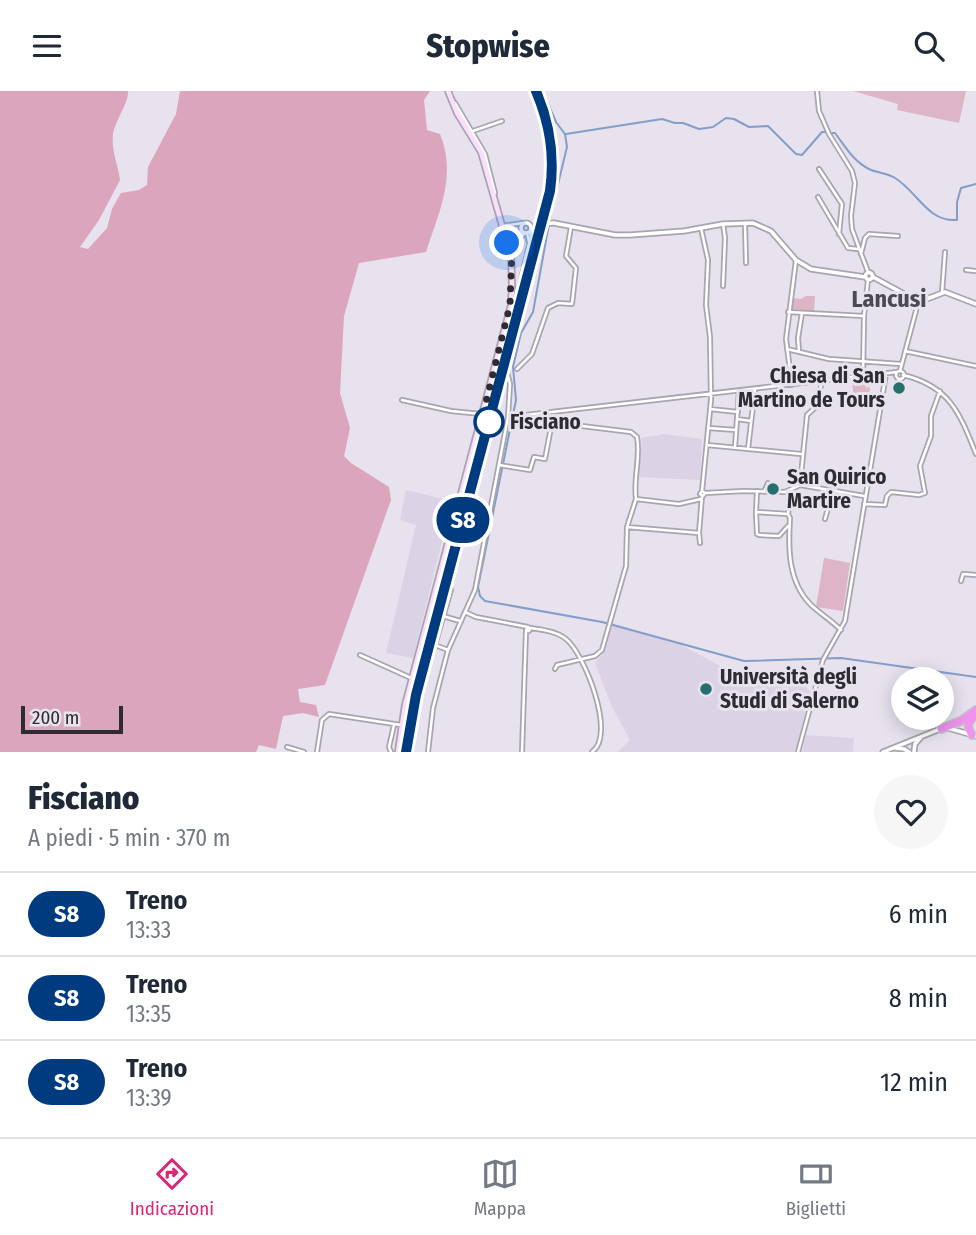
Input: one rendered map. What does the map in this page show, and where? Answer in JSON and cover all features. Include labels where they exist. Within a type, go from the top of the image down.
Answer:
[{"type":"highway","points":[[954,723],[976,712]]},
{"type":"highway","points":[[974,735],[969,729],[969,721],[976,712]]},
{"type":"main road","points":[[448,91],[457,113],[481,152],[501,228],[502,250],[511,272]]},
{"type":"main road","points":[[398,752],[412,678],[510,305],[510,246],[501,228]]},
{"type":"main road","points":[[502,250],[510,246]]},
{"type":"main road","points":[[502,250],[510,246]]},
{"type":"street","points":[[817,91],[820,111],[829,134],[852,171],[855,183],[851,216],[858,249],[868,277],[863,376]]},
{"type":"street","points":[[455,103],[485,153],[494,196]]},
{"type":"street","points":[[473,131],[502,121]]},
{"type":"street","points":[[818,169],[842,204],[839,234]]},
{"type":"street","points":[[818,197],[848,248],[858,249]]},
{"type":"street","points":[[428,752],[433,708],[448,650],[475,590],[512,417],[510,384],[503,356],[529,246],[525,223]]},
{"type":"street","points":[[525,223],[527,231]]},
{"type":"street","points":[[501,228],[525,223],[554,223],[615,235],[630,235],[723,224],[758,224],[771,231],[796,260],[818,271],[868,277],[919,302],[945,292],[976,304]]},
{"type":"street","points":[[745,223],[746,263]]},
{"type":"street","points":[[510,246],[536,224]]},
{"type":"street","points":[[723,224],[723,286]]},
{"type":"street","points":[[517,369],[532,354],[548,308],[558,303],[572,304],[576,268],[566,256],[571,227]]},
{"type":"street","points":[[700,543],[710,409],[710,337],[706,305],[708,260],[701,228]]},
{"type":"street","points":[[861,254],[865,238],[869,234],[898,236]]},
{"type":"street","points":[[942,293],[945,252]]},
{"type":"street","points":[[792,385],[787,348],[788,312],[796,260]]},
{"type":"street","points":[[966,270],[976,271]]},
{"type":"street","points":[[903,375],[900,378],[898,373],[919,302]]},
{"type":"street","points":[[788,312],[864,316]]},
{"type":"street","points":[[799,351],[802,313]]},
{"type":"street","points":[[787,348],[829,359],[901,364]]},
{"type":"street","points":[[905,351],[976,366]]},
{"type":"street","points":[[512,417],[898,373],[944,393],[965,425],[976,454]]},
{"type":"street","points":[[798,752],[824,658],[845,621],[886,374]]},
{"type":"street","points":[[800,485],[807,415],[819,404],[821,381]]},
{"type":"street","points":[[748,449],[755,390]]},
{"type":"street","points":[[735,447],[739,391]]},
{"type":"street","points":[[864,504],[885,505],[891,492],[919,495],[925,493],[920,466],[931,436],[932,416],[940,391]]},
{"type":"street","points":[[402,400],[450,411],[483,414]]},
{"type":"street","points":[[710,409],[738,412]]},
{"type":"street","points":[[525,416],[528,419],[631,432],[637,437],[639,449],[634,484],[636,499],[627,527],[626,566],[600,654],[557,665],[555,669]]},
{"type":"street","points":[[737,419],[751,421]]},
{"type":"street","points":[[502,466],[530,470],[534,457],[545,459],[552,422]]},
{"type":"street","points":[[708,428],[736,431]]},
{"type":"street","points":[[707,445],[803,454]]},
{"type":"street","points":[[764,492],[768,483]]},
{"type":"street","points":[[636,499],[679,504],[703,495],[791,491],[800,485],[864,496]]},
{"type":"street","points":[[757,491],[757,534],[779,535],[789,526]]},
{"type":"street","points":[[791,491],[788,514],[790,560],[794,580],[813,607],[841,630]]},
{"type":"street","points":[[825,519],[833,491]]},
{"type":"street","points":[[757,512],[788,514]]},
{"type":"street","points":[[627,527],[699,533]]},
{"type":"street","points":[[961,581],[963,574],[976,575]]},
{"type":"street","points":[[448,650],[435,645],[451,590]]},
{"type":"street","points":[[465,612],[528,630],[539,629],[558,634],[568,640],[595,695],[601,718],[601,742],[592,752]]},
{"type":"street","points":[[443,617],[461,621]]},
{"type":"street","points":[[522,752],[528,630]]},
{"type":"street","points":[[360,655],[412,678]]},
{"type":"street","points":[[317,752],[322,720],[329,714],[365,717],[401,725]]},
{"type":"street","points":[[391,752],[389,747],[394,724]]},
{"type":"street","points":[[954,728],[974,735]]},
{"type":"street","points":[[883,752],[938,730]]},
{"type":"street","points":[[889,749],[901,748],[911,752],[925,734]]},
{"type":"street","points":[[287,747],[303,752]]},
{"type":"shaded area","points":[[0,91],[128,91],[113,134],[120,180],[99,220],[80,247],[88,249],[107,228],[112,209],[121,193],[139,190],[147,185],[148,167],[176,114],[180,91],[430,91],[424,100],[427,130],[440,134],[447,165],[441,208],[426,252],[359,263],[344,316],[340,393],[350,428],[344,456],[389,487],[391,500],[325,685],[298,689],[300,702],[316,705],[319,717],[303,713],[283,716],[276,749],[259,745],[256,752],[0,752]]},
{"type":"shaded area","points":[[853,91],[966,91],[959,123],[897,110],[898,104]]},
{"type":"shaded area","points":[[815,296],[814,311],[791,309],[793,298],[801,299]]},
{"type":"shaded area","points":[[865,379],[866,390],[867,387],[870,388],[868,405],[855,408],[852,381]]},
{"type":"shaded area","points":[[664,434],[702,439],[700,480],[639,477],[642,438]]},
{"type":"shaded area","points":[[406,490],[452,501],[413,658],[386,653],[416,525],[400,520]]},
{"type":"shaded area","points":[[824,558],[850,563],[843,611],[816,607]]},
{"type":"shaded area","name":"Università degli Studi di Salerno","points":[[612,623],[680,644],[733,673],[791,673],[810,691],[796,752],[618,752],[630,740],[612,707],[595,663],[602,655]]},
{"type":"shaded area","points":[[806,735],[854,738],[853,752],[802,752]]},
{"type":"waterway","points":[[530,91],[534,97],[546,99],[556,122],[565,134],[567,147],[551,213],[533,312],[521,333],[513,367],[516,400],[478,587],[480,596],[485,601],[602,622],[744,661],[841,658],[976,677]]},
{"type":"waterway","points":[[566,134],[662,119],[699,129],[713,127],[726,118],[749,127],[768,126],[796,154],[802,155],[822,132],[825,132]]},
{"type":"waterway","points":[[832,133],[835,133],[858,162],[895,178],[938,216],[957,220],[957,202],[961,188],[976,184]]},
{"type":"railway","points":[[406,752],[416,695],[550,191],[550,140],[536,91]]},
{"type":"train","name":"S8","points":[[406,752],[416,695],[550,191],[552,146],[547,119],[536,91]]},
{"type":"place","name":"Chiesa di San Martino de Tours","points":[[899,388]]},
{"type":"place","name":"Fisciano","points":[[489,422]]},
{"type":"place","name":"San Quirico Martire","points":[[773,489]]},
{"type":"place","name":"Università degli Studi di Salerno","points":[[706,689]]},
{"type":"district","name":"Lancusi","points":[[889,299]]},
{"type":"route","points":[[489,422],[483,414],[506,324],[512,288],[512,248],[507,243]]}]
